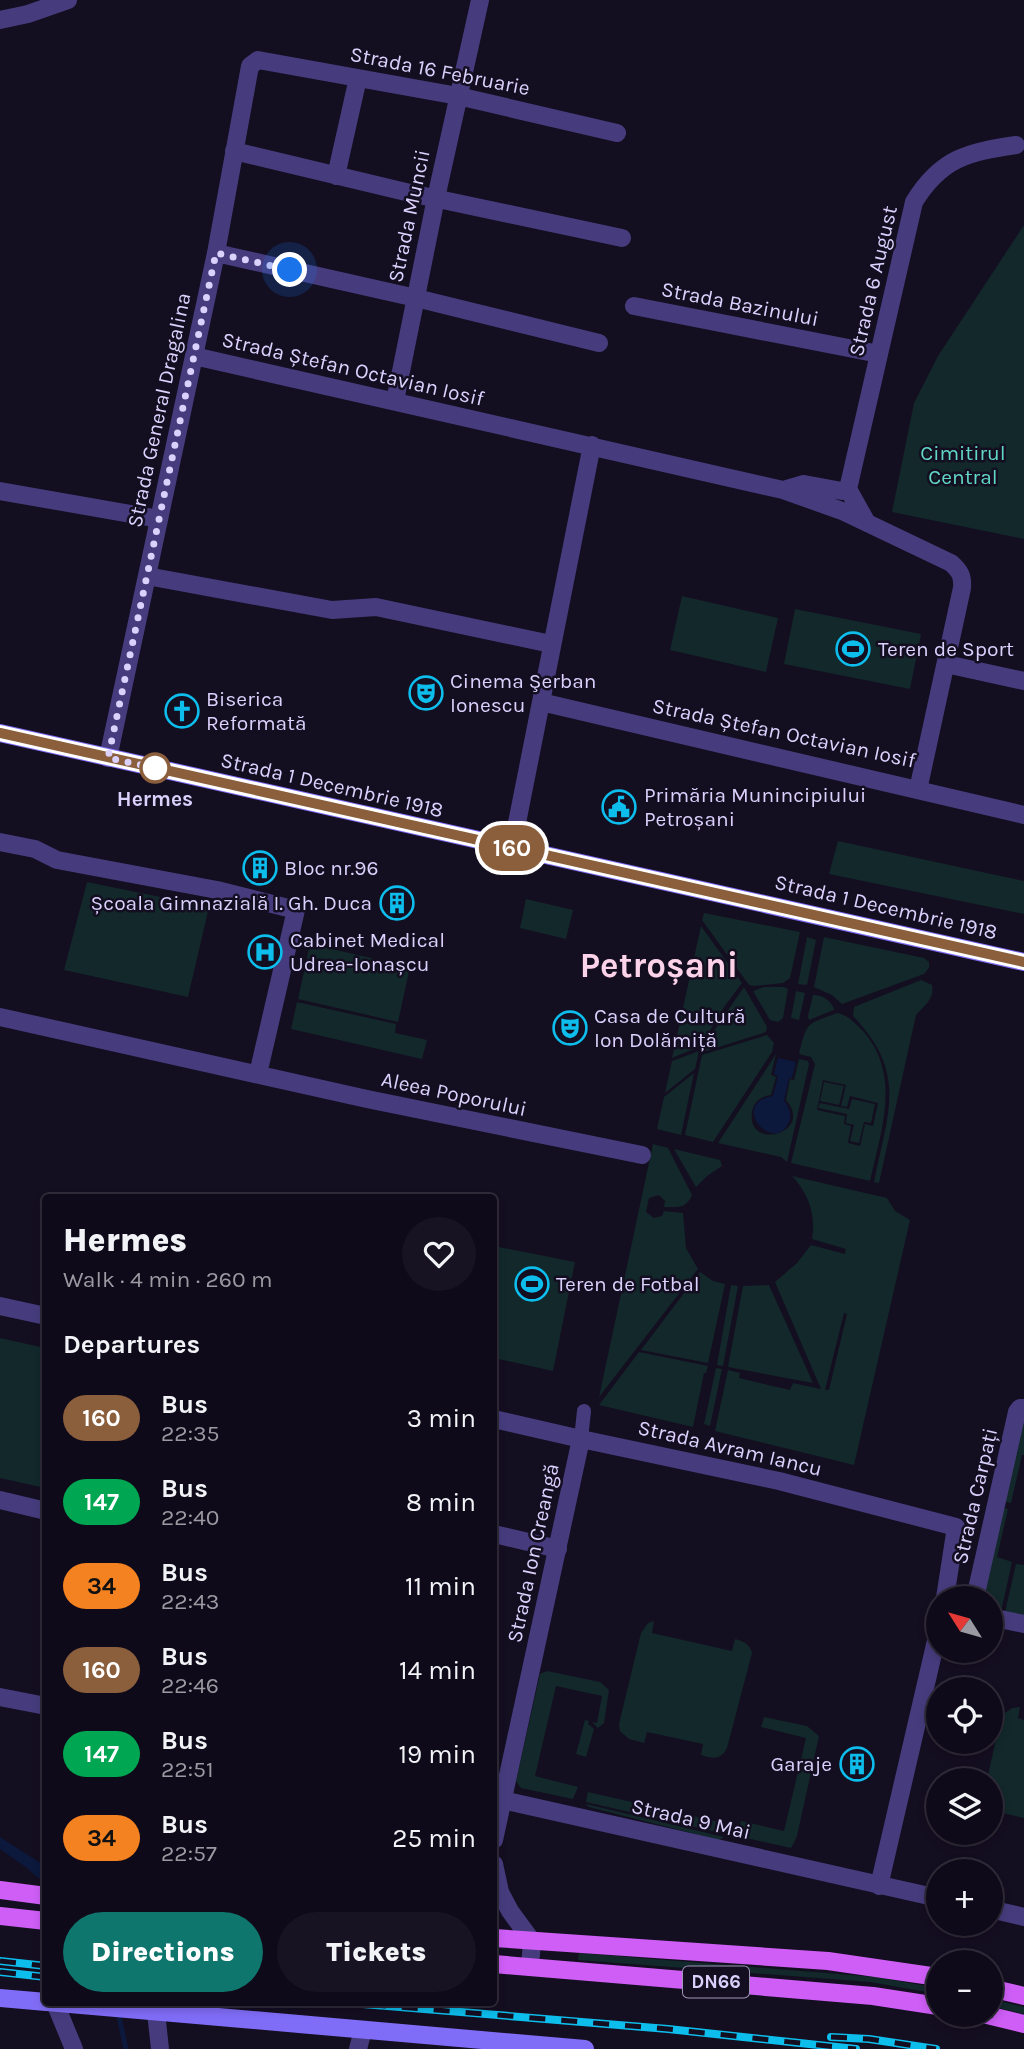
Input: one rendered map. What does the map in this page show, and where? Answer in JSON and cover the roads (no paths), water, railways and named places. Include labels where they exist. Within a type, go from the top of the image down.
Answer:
[{"type":"main road","name":"Strada 1 Decembrie 1918","points":[[0,733],[1024,962]]},
{"type":"main road","points":[[0,1890],[42,1895]]},
{"type":"main road","points":[[0,1916],[42,1921]]},
{"type":"main road","name":"DN66","points":[[497,1938],[828,1961],[926,1975]]},
{"type":"main road","name":"DN66","points":[[497,1964],[873,1996],[926,2004]]},
{"type":"main road","points":[[1003,1991],[1024,1996]]},
{"type":"main road","points":[[0,1998],[42,2002]]},
{"type":"main road","points":[[94,2006],[575,2049]]},
{"type":"main road","points":[[1003,2019],[1024,2024]]},
{"type":"street","points":[[0,20],[28,14],[68,0]]},
{"type":"street","name":"Strada Muncii","points":[[480,0],[416,298],[599,343]]},
{"type":"street","name":"Strada 16 Februarie","points":[[254,61],[458,96],[617,133]]},
{"type":"street","name":"Strada General Dragalina","points":[[108,758],[216,253],[250,66],[254,61]]},
{"type":"street","points":[[336,176],[358,78]]},
{"type":"street","name":"Strada 6 August","points":[[848,489],[910,215],[921,191],[942,170],[964,155],[977,150],[1016,145]]},
{"type":"street","points":[[234,151],[622,239]]},
{"type":"street","points":[[216,253],[416,298],[395,401]]},
{"type":"street","name":"Strada Bazinului","points":[[634,306],[879,354]]},
{"type":"street","name":"Strada Ștefan Octavian Iosif","points":[[194,356],[592,445]]},
{"type":"street","points":[[512,848],[592,445],[783,490],[804,484],[842,491],[848,489],[867,523]]},
{"type":"street","name":"Strada Ștefan Octavian Iosif","points":[[541,702],[918,790],[963,578],[951,563],[842,511],[783,490]]},
{"type":"street","points":[[0,491],[159,519]]},
{"type":"street","points":[[147,576],[332,611],[376,607],[551,644]]},
{"type":"street","points":[[946,664],[1024,681]]},
{"type":"street","points":[[918,790],[1024,815]]},
{"type":"street","points":[[0,842],[35,849],[57,860],[217,890],[296,910],[258,1074]]},
{"type":"street","name":"Aleea Poporului","points":[[0,1017],[642,1155]]},
{"type":"street","points":[[0,1306],[42,1315]]},
{"type":"street","name":"Strada Carpați","points":[[978,1586],[1017,1412],[1024,1408]]},
{"type":"street","points":[[580,1439],[584,1412]]},
{"type":"street","name":"Strada Avram Iancu","points":[[497,1420],[779,1481],[956,1527],[947,1586]]},
{"type":"street","name":"Strada Ion Creangă","points":[[498,1799],[558,1549],[580,1439]]},
{"type":"street","points":[[0,1500],[42,1510]]},
{"type":"street","points":[[497,1535],[558,1549]]},
{"type":"street","points":[[1003,1620],[1024,1624]]},
{"type":"street","points":[[879,1886],[930,1663]]},
{"type":"street","points":[[0,1697],[42,1705]]},
{"type":"street","name":"Strada 9 Mai","points":[[498,1799],[926,1896]]},
{"type":"street","points":[[497,1878],[500,1892],[510,1911],[532,1941],[530,1968]]},
{"type":"street","points":[[1003,1912],[1024,1917]]},
{"type":"street","points":[[56,2006],[75,2049]]},
{"type":"street","points":[[156,2011],[160,2049]]},
{"type":"street","points":[[358,2049],[363,2029]]},
{"type":"water","points":[[778,1058],[796,1062],[784,1101],[790,1111],[789,1122],[782,1131],[774,1133],[765,1131],[758,1124],[754,1108],[760,1101],[773,1096],[778,1076],[774,1074]]},
{"type":"water","points":[[0,1837],[42,1864],[42,1877],[38,1878],[0,1849]]},
{"type":"waterway","points":[[118,2012],[126,2049]]},
{"type":"railway","points":[[0,1961],[42,1966]]},
{"type":"railway","points":[[0,1972],[42,1977]]},
{"type":"railway","points":[[387,2006],[668,2029],[856,2049]]},
{"type":"railway","points":[[831,2037],[869,2039],[936,2049]]},
{"type":"place","name":"Teren de Sport","points":[[853,649]]},
{"type":"place","name":"Cinema Şerban Ionescu","points":[[426,693]]},
{"type":"place","name":"Biserica Reformată","points":[[182,711]]},
{"type":"place","name":"Hermes","points":[[155,768]]},
{"type":"place","name":"Primăria Munincipiului Petroșani","points":[[619,807]]},
{"type":"place","name":"Bloc nr.96","points":[[260,868]]},
{"type":"place","name":"Școala Gimnazială I. Gh. Duca","points":[[397,903]]},
{"type":"place","name":"Cabinet Medical Udrea-Ionașcu","points":[[265,952]]},
{"type":"place","name":"Casa de Cultură Ion Dolămiță","points":[[570,1028]]},
{"type":"place","name":"Teren de Fotbal","points":[[532,1284]]},
{"type":"place","name":"Garaje","points":[[857,1764]]},
{"type":"district","name":"Petroșani","points":[[659,965]]},
{"type":"park label","name":"Cimitirul Central","points":[[963,465]]}]
